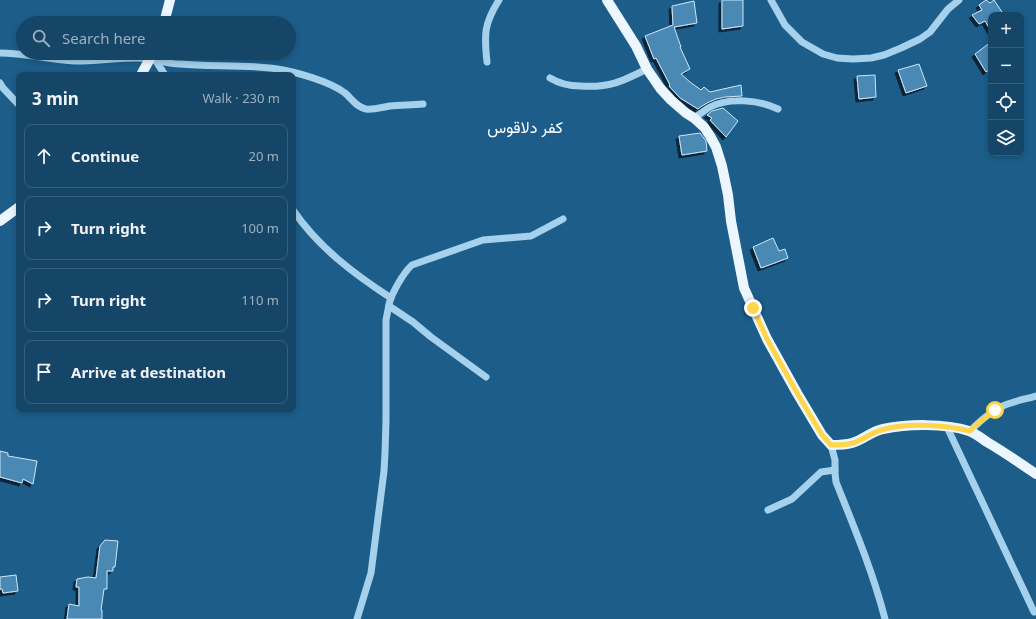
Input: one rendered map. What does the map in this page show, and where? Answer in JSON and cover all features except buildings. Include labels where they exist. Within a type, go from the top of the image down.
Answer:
[{"type":"main road","points":[[166,16],[170,0]]},
{"type":"main road","points":[[607,0],[636,46],[647,69],[660,88],[671,100],[704,127],[716,147],[722,166],[728,195],[731,221],[744,288],[767,339],[822,435],[831,445],[853,443],[881,429],[902,426],[920,425],[956,428],[970,431],[1010,455],[1036,474]]},
{"type":"main road","points":[[143,72],[152,60]]},
{"type":"main road","points":[[0,221],[16,209]]},
{"type":"street","points":[[487,62],[485,34],[491,15],[500,0]]},
{"type":"street","points":[[771,0],[785,25],[802,42],[823,54],[837,58],[853,59],[871,58],[884,55],[920,39],[930,32],[948,10],[959,0]]},
{"type":"street","points":[[0,53],[16,53]]},
{"type":"street","points":[[62,60],[108,60]]},
{"type":"street","points":[[154,60],[163,72]]},
{"type":"street","points":[[161,60],[182,65],[250,66],[293,72]]},
{"type":"street","points":[[550,78],[568,85],[594,87],[620,82],[647,69]]},
{"type":"street","points":[[296,73],[334,87],[345,93],[354,103],[367,109],[423,104]]},
{"type":"street","points":[[0,83],[6,92],[16,102]]},
{"type":"street","points":[[694,118],[710,107],[731,102],[747,101],[761,103],[778,109]]},
{"type":"street","points":[[296,214],[301,222],[331,254],[364,280],[391,298]]},
{"type":"street","points":[[357,619],[371,573],[384,471],[386,421],[386,320],[391,298],[405,273],[412,266],[483,240],[531,236],[563,219]]},
{"type":"street","points":[[389,306],[413,322],[486,377]]},
{"type":"street","points":[[970,431],[995,410],[1010,403],[1036,396]]},
{"type":"street","points":[[947,427],[1034,612]]},
{"type":"street","points":[[831,445],[836,460],[836,482],[862,546],[885,619]]},
{"type":"street","points":[[768,510],[792,499],[821,472],[835,470]]},
{"type":"district","name":"كفر دلاقوس","points":[[525,127]]},
{"type":"route","points":[[753,308],[767,339],[797,393],[822,435],[831,445],[853,443],[881,429],[902,426],[939,426],[970,431],[995,410]]}]
